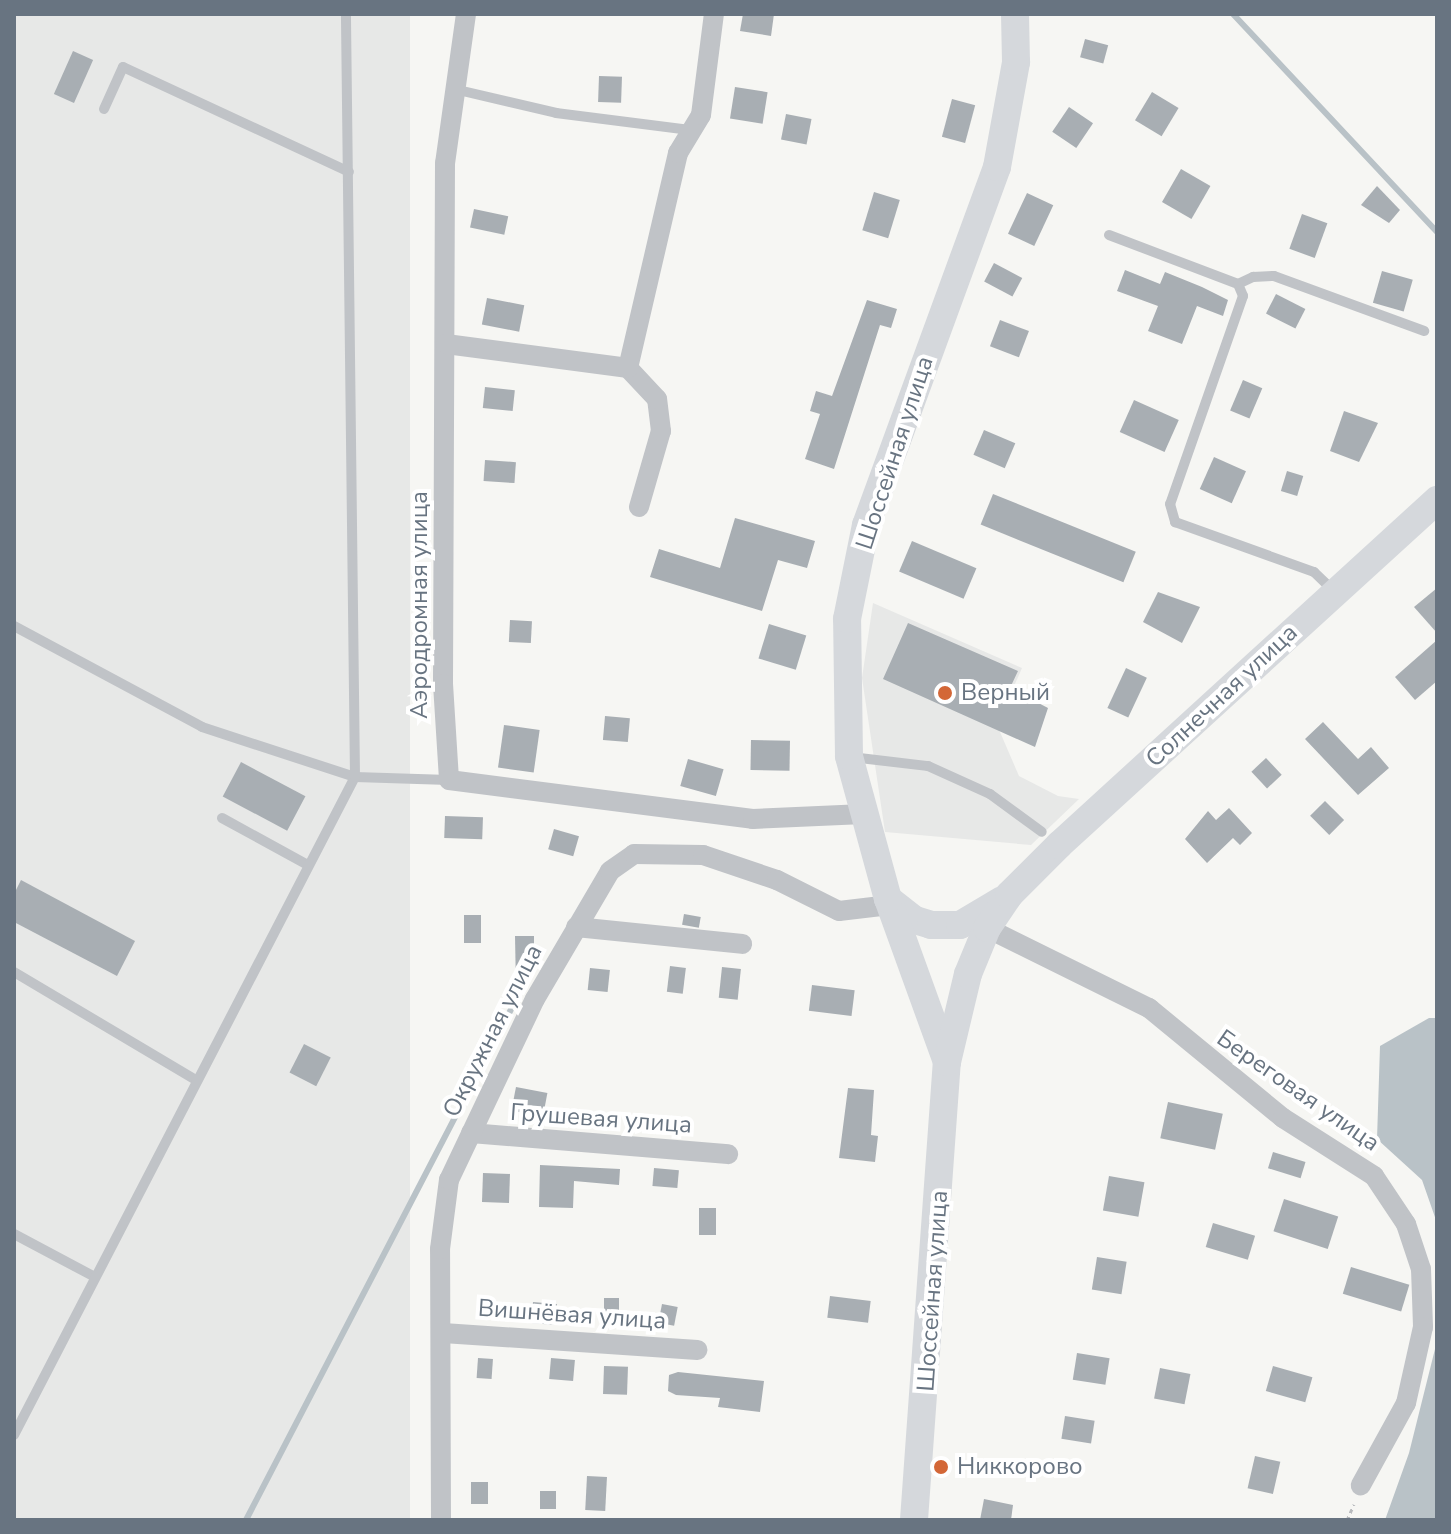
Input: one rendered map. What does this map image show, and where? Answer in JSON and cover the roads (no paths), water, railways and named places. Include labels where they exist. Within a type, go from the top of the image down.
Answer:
[{"type":"main road","name":"Шоссейная улица","points":[[914,1520],[947,1062],[889,902],[849,756],[847,619],[866,525],[997,167],[1016,62],[1015,14]]},
{"type":"main road","name":"Солнечная улица","points":[[1009,895],[1437,500]]},
{"type":"main road","points":[[889,902],[915,920],[960,925],[1009,895]]},
{"type":"main road","points":[[947,1062],[968,974],[987,928],[1009,895]]},
{"type":"street","name":"Аэродромная улица","points":[[449,780],[443,684],[445,163],[452,89],[466,14]]},
{"type":"street","points":[[628,368],[678,153],[701,115],[714,14]]},
{"type":"street","points":[[446,344],[628,368],[657,399],[661,431],[639,507]]},
{"type":"street","points":[[449,780],[753,819],[864,814]]},
{"type":"street","name":"Окружная улица","points":[[441,1520],[442,1210],[471,1133],[576,927],[610,871],[634,854],[665,851],[703,855],[777,880],[839,911],[889,902]]},
{"type":"street","points":[[576,927],[742,944]]},
{"type":"street","name":"Береговая улица","points":[[987,928],[1149,1008],[1283,1118],[1374,1176],[1398,1212],[1421,1269],[1423,1327],[1406,1403],[1361,1485]]},
{"type":"street","name":"Грушевая улица","points":[[471,1133],[728,1154]]},
{"type":"street","name":"Вишнёвая улица","points":[[443,1333],[697,1350]]},
{"type":"lane","points":[[14,1435],[306,864],[355,777],[346,14]]},
{"type":"lane","points":[[104,109],[123,67],[349,172]]},
{"type":"lane","points":[[452,89],[556,113],[690,130]]},
{"type":"lane","points":[[1109,235],[1238,284],[1253,277],[1274,276],[1424,331]]},
{"type":"lane","points":[[1238,284],[1243,296],[1241,310],[1170,504],[1175,522],[1314,572],[1335,592]]},
{"type":"lane","points":[[14,626],[202,727],[355,777],[449,780]]},
{"type":"lane","points":[[849,756],[928,766],[990,794],[1042,832]]},
{"type":"lane","points":[[222,818],[306,864]]},
{"type":"lane","points":[[14,972],[196,1080]]},
{"type":"lane","points":[[14,1234],[95,1277]]},
{"type":"waterway","points":[[1233,14],[1437,232]]},
{"type":"waterway","points":[[246,1520],[518,996]]},
{"type":"place","name":"Верный","points":[[945,693]]},
{"type":"place","name":"Никкорово","points":[[941,1467]]}]
